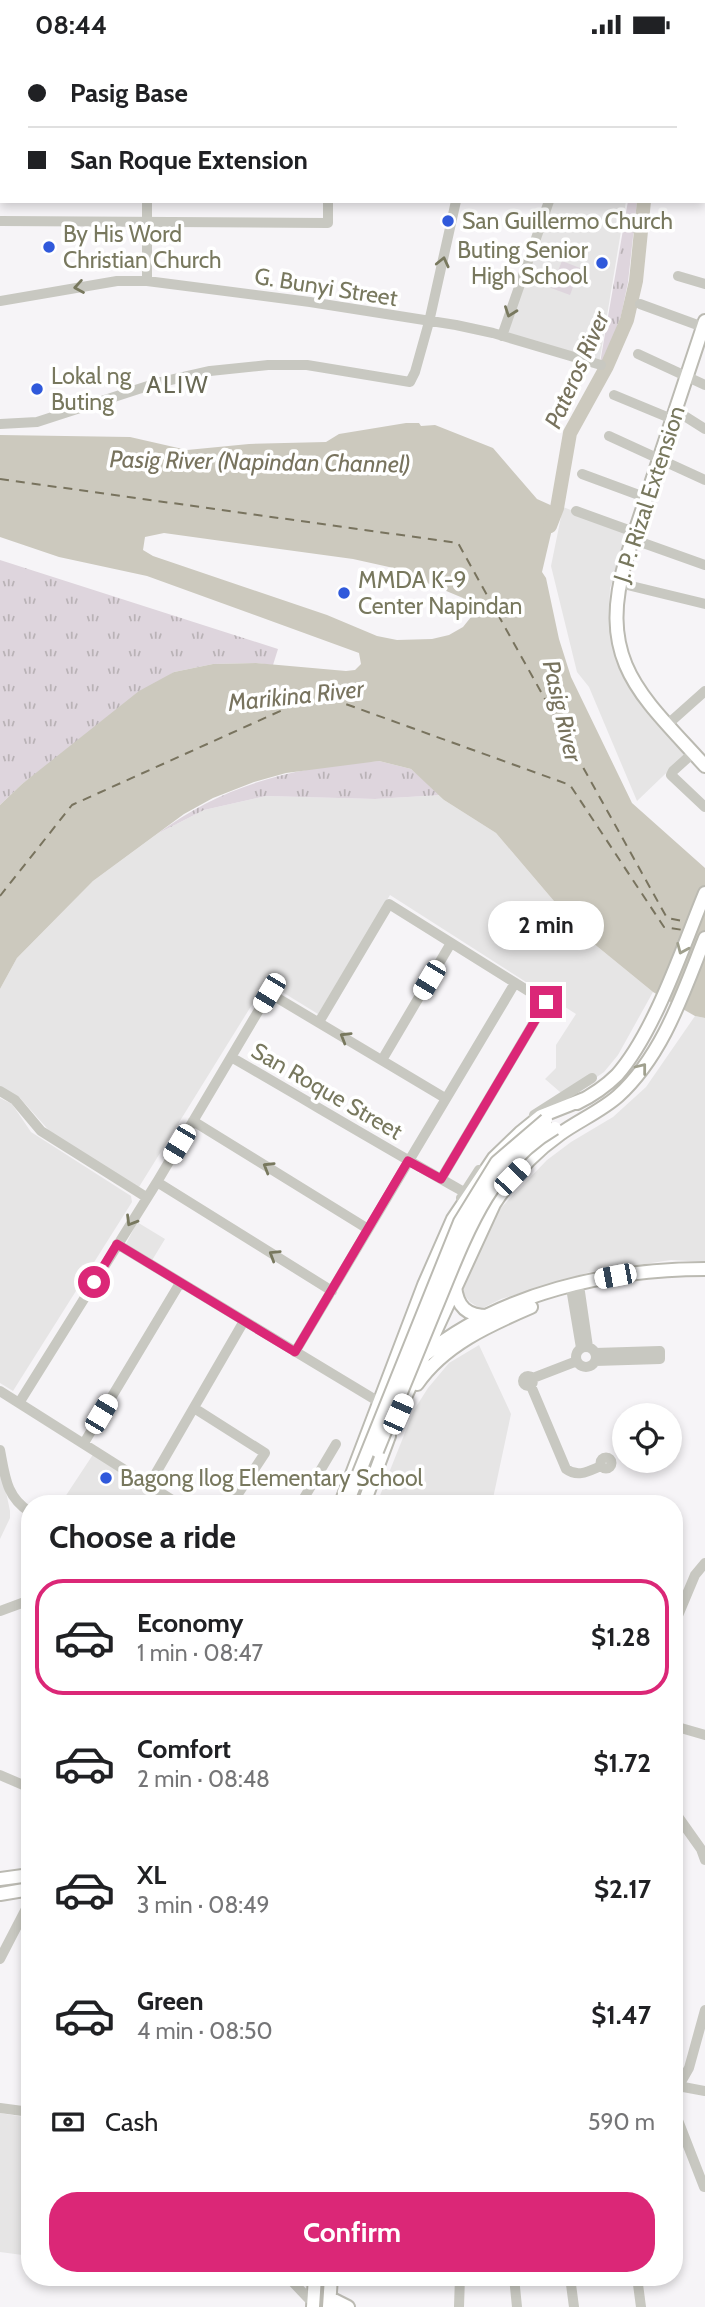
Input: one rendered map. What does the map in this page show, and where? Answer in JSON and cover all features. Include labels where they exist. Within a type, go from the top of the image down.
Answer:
[{"type":"main road","name":"J. P. Rizal Extension","points":[[700,757],[645,698],[629,674],[622,659],[616,621],[619,583],[687,376],[701,345],[704,324]]},
{"type":"main road","points":[[350,1495],[460,1222],[477,1193],[497,1162],[524,1137],[546,1120],[584,1100],[618,1074],[638,1045],[658,1005],[705,893]]},
{"type":"main road","points":[[367,1495],[398,1414],[494,1204],[512,1177],[536,1153],[616,1098],[650,1058],[675,1011],[705,938]]},
{"type":"main road","points":[[344,1495],[424,1285],[453,1219],[494,1158],[520,1133],[541,1116],[584,1100]]},
{"type":"main road","points":[[359,1495],[470,1227],[485,1198],[505,1170],[529,1145],[555,1128],[594,1112]]},
{"type":"main road","points":[[379,1402],[424,1356],[463,1328],[488,1316],[546,1293],[598,1280],[651,1271],[705,1269]]},
{"type":"main road","points":[[398,1414],[421,1378],[451,1349],[505,1318],[576,1293],[655,1279],[705,1277]]},
{"type":"main road","points":[[458,1281],[457,1300],[462,1308],[472,1314],[488,1316]]},
{"type":"main road","points":[[0,1879],[21,1876]]},
{"type":"main road","points":[[0,1894],[21,1890]]},
{"type":"main road","points":[[318,2301],[348,2307]]},
{"type":"street","points":[[147,203],[147,281]]},
{"type":"street","points":[[0,221],[328,222],[328,203]]},
{"type":"street","points":[[0,424],[37,422],[157,383],[210,371],[268,365],[307,365],[410,381],[429,323],[456,203]]},
{"type":"street","points":[[502,336],[548,203]]},
{"type":"street","points":[[678,276],[705,284]]},
{"type":"street","name":"G. Bunyi Street","points":[[0,301],[117,281],[147,281],[310,302],[429,323],[456,325],[601,365]]},
{"type":"street","points":[[640,304],[704,324]]},
{"type":"street","points":[[638,354],[705,385]]},
{"type":"street","points":[[614,395],[674,415],[705,429]]},
{"type":"street","points":[[609,436],[705,480]]},
{"type":"street","points":[[582,474],[647,498]]},
{"type":"street","points":[[576,511],[705,565]]},
{"type":"street","points":[[619,583],[705,604]]},
{"type":"street","points":[[668,724],[705,691]]},
{"type":"street","points":[[700,757],[673,771],[671,775],[705,807]]},
{"type":"street","points":[[319,1022],[389,904],[546,1002],[441,1179]]},
{"type":"street","points":[[382,1060],[452,943]]},
{"type":"street","points":[[295,1352],[515,983]]},
{"type":"street","points":[[19,1403],[157,1182],[269,993],[445,1098]]},
{"type":"street","name":"San Roque Street","points":[[231,1057],[464,1192]]},
{"type":"street","points":[[424,1285],[424,1274],[464,1192],[490,1154],[539,1111],[592,1079]]},
{"type":"street","points":[[0,1091],[15,1100],[41,1131],[146,1197]]},
{"type":"street","points":[[193,1121],[368,1229]]},
{"type":"street","points":[[157,1182],[332,1291]]},
{"type":"street","points":[[117,1244],[398,1414]]},
{"type":"street","points":[[84,1443],[180,1283]]},
{"type":"street","points":[[576,1293],[590,1352],[586,1366],[577,1361]]},
{"type":"street","points":[[149,1485],[244,1321]]},
{"type":"street","points":[[577,1361],[577,1354],[590,1352],[660,1351],[660,1359],[590,1352]]},
{"type":"street","points":[[577,1361],[532,1382],[566,1469],[578,1474],[601,1466]]},
{"type":"street","points":[[0,1391],[165,1495]]},
{"type":"street","points":[[194,1408],[265,1453],[237,1495]]},
{"type":"street","points":[[305,1495],[336,1444]]},
{"type":"street","points":[[0,1450],[7,1487],[21,1506]]},
{"type":"street","points":[[683,1598],[695,1575],[705,1563]]},
{"type":"street","points":[[0,1611],[21,1603]]},
{"type":"street","points":[[683,1729],[705,1735]]},
{"type":"street","points":[[0,1775],[21,1784]]},
{"type":"street","points":[[683,1823],[703,1849],[705,1860]]},
{"type":"street","points":[[0,1959],[21,1918]]},
{"type":"street","points":[[683,2078],[704,2023],[705,2010]]},
{"type":"street","points":[[683,2090],[705,2091]]},
{"type":"street","points":[[0,2108],[21,2111]]},
{"type":"street","points":[[683,2133],[704,2187]]},
{"type":"street","points":[[299,2286],[318,2301]]},
{"type":"street","points":[[459,2307],[460,2286]]},
{"type":"street","points":[[515,2286],[517,2307]]},
{"type":"street","points":[[571,2286],[574,2307]]},
{"type":"street","points":[[638,2286],[641,2307]]},
{"type":"shaded area","points":[[549,203],[626,203],[599,364],[505,335]]},
{"type":"shaded area","points":[[563,507],[631,533],[610,588],[609,621],[616,660],[634,695],[686,754],[637,801],[589,687],[577,672],[551,566]]},
{"type":"shaded area","points":[[441,795],[444,800],[496,833],[582,934],[653,992],[618,1055],[604,1072],[567,1098],[545,1079],[556,1068],[556,1045],[576,1014],[390,895],[318,1014],[266,982],[139,1187],[53,1135],[20,1098],[0,1086],[0,989],[17,958],[93,881],[157,834],[204,810],[266,796],[375,799]]},
{"type":"shaded area","points":[[695,1016],[705,1018],[705,1262],[671,1260],[590,1272],[501,1299],[481,1309],[470,1302],[461,1291],[497,1212],[547,1160],[613,1117],[646,1087]]},
{"type":"shaded area","points":[[0,1098],[12,1104],[31,1132],[131,1196],[132,1202],[13,1391],[0,1383]]},
{"type":"shaded area","points":[[137,1222],[165,1239],[151,1262],[126,1244]]},
{"type":"shaded area","points":[[479,1345],[511,1414],[494,1495],[380,1495],[414,1410],[449,1363]]},
{"type":"shaded area","name":"Bagong Ilog Elementary School","points":[[94,1453],[160,1495],[66,1495]]},
{"type":"shaded area","points":[[0,1463],[10,1518],[0,1539]]},
{"type":"shaded area","points":[[0,2113],[21,2116],[21,2255],[0,2252]]},
{"type":"green space","points":[[628,203],[637,203],[628,282],[621,316],[603,364],[600,363]]},
{"type":"green space","points":[[562,261],[580,268],[570,295],[551,288]]},
{"type":"green space","points":[[0,560],[278,649],[273,665],[213,664],[174,672],[22,784],[0,805]]},
{"type":"green space","points":[[379,761],[411,769],[441,795],[375,799],[266,796],[204,810],[157,834],[209,802],[262,781],[319,768]]},
{"type":"water","points":[[406,423],[435,425],[493,448],[537,499],[557,508],[542,572],[546,578],[559,639],[571,677],[632,803],[705,868],[705,1018],[695,1016],[653,992],[582,934],[496,833],[444,800],[411,769],[379,761],[286,773],[213,798],[184,814],[93,881],[17,958],[0,989],[0,805],[22,784],[139,691],[174,672],[213,664],[256,663],[346,671],[355,670],[361,664],[359,653],[147,576],[59,557],[0,537],[0,435],[130,437],[187,450],[249,444],[326,442],[339,434]],"holes":[[[164,533],[353,559],[389,567],[463,598],[471,617],[463,627],[449,635],[432,639],[397,640],[377,636],[327,615],[153,556],[143,550],[145,537]]]},
{"type":"waterway","name":"Pateros River","points":[[550,526],[557,508],[570,433],[607,366],[627,320],[636,281],[644,203]]},
{"type":"ferry route","points":[[0,479],[458,543],[667,918],[688,922]]},
{"type":"ferry route","points":[[0,896],[72,805],[318,694],[570,785],[664,927],[683,930]]},
{"type":"place","name":"San Guillermo Church","points":[[448,221]]},
{"type":"place","name":"By His Word Christian Church","points":[[49,247]]},
{"type":"place","name":"Buting Senior High School","points":[[602,263]]},
{"type":"place","name":"Lokal ng Buting","points":[[37,389]]},
{"type":"place","name":"MMDA K-9 Center Napindan","points":[[344,593]]},
{"type":"place","name":"Bagong Ilog Elementary School","points":[[106,1478]]},
{"type":"district","name":"ALIW","points":[[178,385]]},
{"type":"route","points":[[94,1282],[117,1244],[295,1352],[408,1161],[441,1179],[546,1002]]},
{"type":"water label","name":"Pasig River (Napindan Channel)","points":[[260,462]]},
{"type":"water label","name":"Marikina River","points":[[296,696]]},
{"type":"water label","name":"Pasig River","points":[[562,711]]}]
